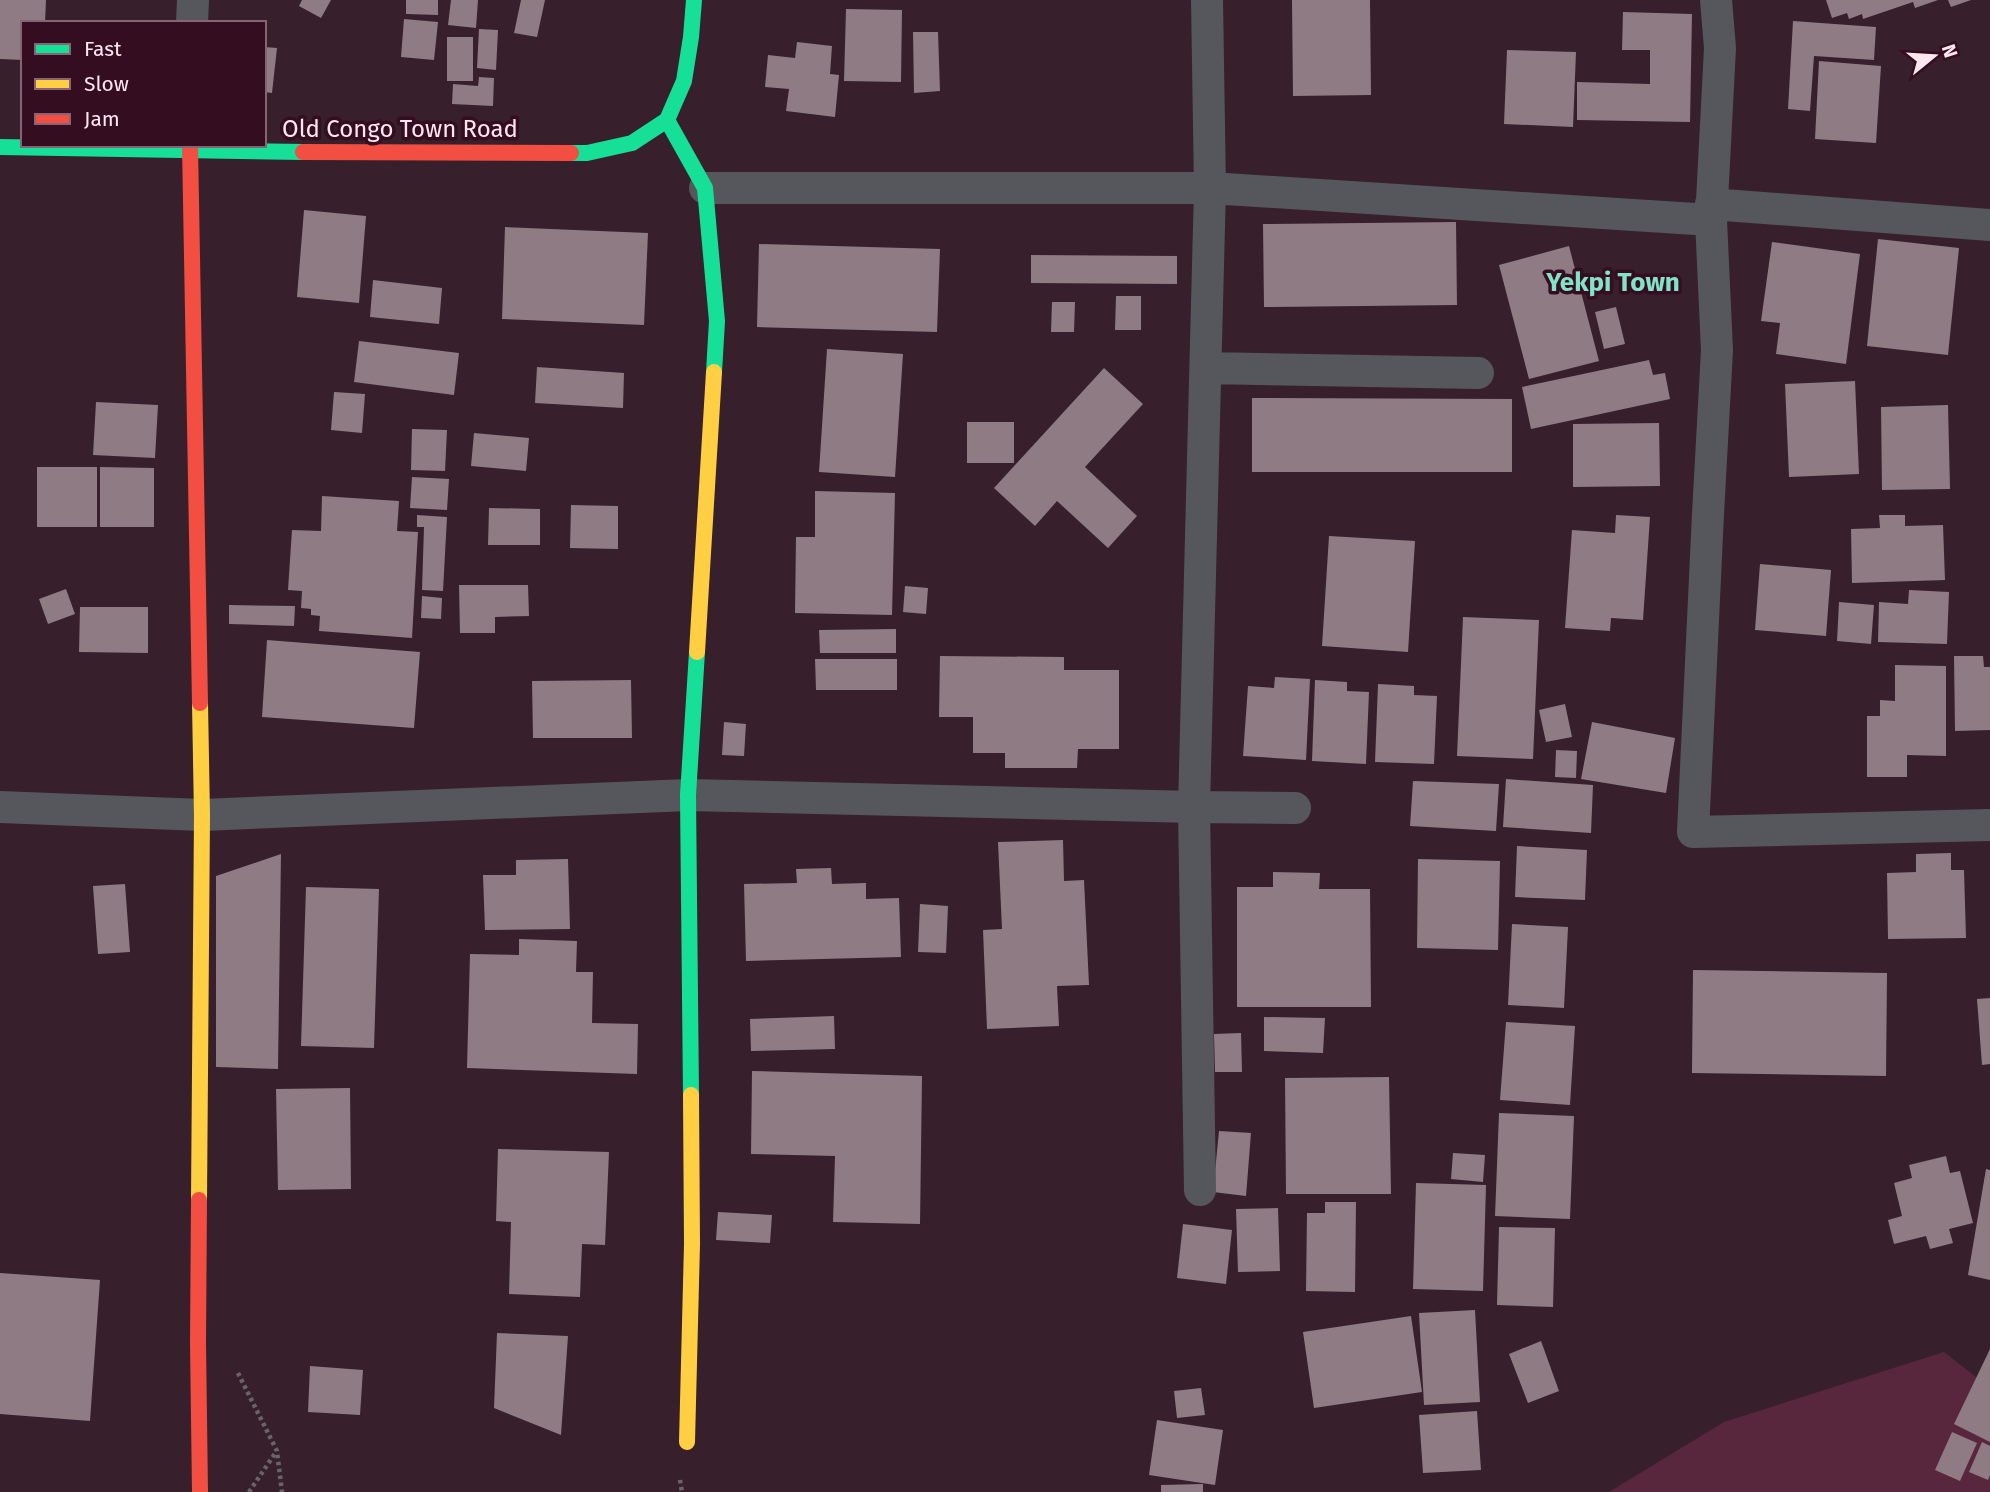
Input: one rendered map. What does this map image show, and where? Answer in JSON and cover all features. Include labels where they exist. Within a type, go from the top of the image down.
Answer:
[{"type":"street","points":[[192,21],[193,0]]},
{"type":"street","points":[[687,1442],[692,1244],[688,795],[717,321],[705,188],[667,120],[684,81],[694,0]]},
{"type":"street","points":[[1200,1190],[1194,807],[1210,188],[1207,0]]},
{"type":"street","points":[[1716,0],[1720,48],[1711,212],[1717,350],[1693,832],[1990,825]]},
{"type":"street","name":"Old Congo Town Road","points":[[0,147],[587,153],[632,143],[667,120]]},
{"type":"street","points":[[190,148],[202,815],[198,1343],[200,1492]]},
{"type":"street","points":[[705,188],[1210,188],[1990,225]]},
{"type":"street","points":[[1206,368],[1478,373]]},
{"type":"street","points":[[0,807],[202,815],[688,795],[1295,807]]},
{"type":"path","points":[[198,1343],[240,1375],[277,1451],[282,1492]]},
{"type":"path","points":[[249,1492],[277,1451]]},
{"type":"shaded area","points":[[1944,1352],[1990,1388],[1990,1492],[1609,1492],[1724,1422]]},
{"type":"building","points":[[0,0],[46,0],[45,21],[21,21],[21,60],[0,59]]},
{"type":"building","points":[[302,0],[331,0],[321,18],[299,6]]},
{"type":"building","points":[[406,0],[438,0],[438,15],[406,14]]},
{"type":"building","points":[[451,0],[478,0],[476,28],[448,25]]},
{"type":"building","points":[[521,0],[545,0],[537,37],[514,33]]},
{"type":"building","points":[[1292,0],[1370,0],[1371,95],[1293,96]]},
{"type":"building","points":[[1826,0],[1938,0],[1915,8],[1913,2],[1863,19],[1862,14],[1849,19],[1847,13],[1832,18]]},
{"type":"building","points":[[1948,0],[1971,0],[1951,7]]},
{"type":"building","points":[[846,9],[902,10],[901,82],[844,81]]},
{"type":"building","points":[[1623,12],[1692,14],[1690,122],[1577,120],[1577,82],[1650,84],[1650,50],[1622,50]]},
{"type":"building","points":[[404,19],[438,22],[434,60],[401,57]]},
{"type":"building","points":[[1793,21],[1876,27],[1874,60],[1814,56],[1810,111],[1788,109]]},
{"type":"building","points":[[479,29],[498,30],[496,70],[477,68]]},
{"type":"building","points":[[913,32],[938,32],[940,91],[914,93]]},
{"type":"building","points":[[447,37],[473,37],[473,81],[447,81]]},
{"type":"building","points":[[797,42],[832,46],[830,74],[839,75],[835,117],[786,111],[789,89],[765,87],[768,55],[795,58]]},
{"type":"building","points":[[266,47],[277,48],[272,93],[266,92]]},
{"type":"building","points":[[1507,50],[1576,52],[1573,127],[1504,124]]},
{"type":"building","points":[[1819,61],[1881,66],[1876,143],[1815,139]]},
{"type":"building","points":[[479,77],[494,78],[493,106],[452,104],[453,84],[478,86]]},
{"type":"building","points":[[304,210],[366,216],[359,303],[297,297]]},
{"type":"building","points":[[1456,222],[1457,305],[1264,307],[1263,224]]},
{"type":"building","points":[[505,227],[648,233],[644,325],[502,319]]},
{"type":"building","points":[[1878,239],[1959,248],[1948,355],[1867,346]]},
{"type":"building","points":[[1772,242],[1860,254],[1846,364],[1776,354],[1780,323],[1761,321]]},
{"type":"building","points":[[759,244],[940,249],[937,332],[757,327]]},
{"type":"building","points":[[1569,246],[1599,361],[1529,379],[1499,265]]},
{"type":"building","points":[[1031,255],[1177,256],[1177,284],[1031,283]]},
{"type":"building","points":[[373,280],[442,288],[439,324],[370,317]]},
{"type":"building","points":[[1116,296],[1141,296],[1141,330],[1115,330]]},
{"type":"building","points":[[1052,302],[1075,302],[1074,332],[1051,332]]},
{"type":"building","points":[[1616,307],[1625,344],[1604,349],[1595,312]]},
{"type":"building","points":[[359,341],[459,353],[454,395],[354,382]]},
{"type":"building","points":[[827,349],[903,354],[895,477],[819,472]]},
{"type":"building","points":[[1649,360],[1653,375],[1665,373],[1670,399],[1531,429],[1522,387]]},
{"type":"building","points":[[537,367],[624,373],[623,408],[535,403]]},
{"type":"building","points":[[1104,368],[1143,404],[1085,467],[1137,516],[1108,548],[1057,501],[1035,526],[994,488]]},
{"type":"building","points":[[1855,381],[1859,474],[1789,477],[1785,384]]},
{"type":"building","points":[[334,392],[365,394],[362,433],[331,430]]},
{"type":"building","points":[[1252,398],[1512,399],[1512,472],[1252,472]]},
{"type":"building","points":[[96,402],[158,405],[155,458],[93,455]]},
{"type":"building","points":[[1948,405],[1950,489],[1882,490],[1881,407]]},
{"type":"building","points":[[967,422],[1014,422],[1014,463],[967,463]]},
{"type":"building","points":[[1659,423],[1660,486],[1573,487],[1573,424]]},
{"type":"building","points":[[412,429],[447,430],[445,471],[411,470]]},
{"type":"building","points":[[474,433],[529,438],[526,471],[471,466]]},
{"type":"building","points":[[37,467],[97,467],[97,527],[37,527]]},
{"type":"building","points":[[100,467],[154,468],[154,527],[100,527]]},
{"type":"building","points":[[412,477],[449,479],[447,510],[410,508]]},
{"type":"building","points":[[815,491],[895,493],[892,615],[795,613],[796,537],[815,537]]},
{"type":"building","points":[[322,496],[399,501],[397,531],[418,532],[412,638],[319,631],[320,616],[311,615],[311,609],[301,608],[302,591],[288,590],[292,530],[321,531]]},
{"type":"building","points":[[571,505],[618,506],[618,549],[570,548]]},
{"type":"building","points":[[489,508],[540,509],[540,545],[488,545]]},
{"type":"building","points":[[417,515],[447,517],[443,591],[422,590],[424,527],[417,527]]},
{"type":"building","points":[[1616,515],[1650,517],[1643,620],[1611,618],[1610,631],[1565,628],[1572,530],[1615,533]]},
{"type":"building","points":[[1879,515],[1905,515],[1905,526],[1943,525],[1945,580],[1852,583],[1851,529],[1880,528]]},
{"type":"building","points":[[1329,536],[1415,541],[1408,652],[1322,646]]},
{"type":"building","points":[[1760,564],[1831,570],[1826,636],[1755,630]]},
{"type":"building","points":[[459,585],[528,585],[529,616],[495,617],[495,633],[460,633]]},
{"type":"building","points":[[905,586],[928,588],[926,614],[903,612]]},
{"type":"building","points":[[66,589],[75,614],[48,624],[39,599]]},
{"type":"building","points":[[1909,590],[1949,592],[1947,644],[1878,642],[1879,602],[1908,604]]},
{"type":"building","points":[[422,596],[442,598],[441,619],[421,618]]},
{"type":"building","points":[[1839,602],[1874,605],[1871,644],[1837,641]]},
{"type":"building","points":[[229,605],[295,606],[294,626],[229,624]]},
{"type":"building","points":[[80,607],[148,607],[148,653],[79,652]]},
{"type":"building","points":[[1463,617],[1539,620],[1533,759],[1457,756]]},
{"type":"building","points":[[896,629],[896,653],[820,653],[819,630]]},
{"type":"building","points":[[267,640],[420,652],[414,728],[262,717]]},
{"type":"building","points":[[940,656],[1064,657],[1064,670],[1119,670],[1119,749],[1078,749],[1077,768],[1005,768],[1005,753],[973,753],[973,717],[939,717]]},
{"type":"building","points":[[1954,656],[1983,656],[1984,667],[1990,667],[1990,730],[1955,731]]},
{"type":"building","points":[[815,659],[897,659],[897,690],[816,690]]},
{"type":"building","points":[[1895,665],[1946,666],[1946,756],[1907,755],[1907,777],[1867,777],[1867,716],[1880,716],[1880,700],[1895,701]]},
{"type":"building","points":[[1275,677],[1310,679],[1306,760],[1243,756],[1248,686],[1274,688]]},
{"type":"building","points":[[631,680],[632,738],[533,738],[532,681]]},
{"type":"building","points":[[1315,680],[1347,682],[1347,691],[1369,692],[1366,764],[1312,761]]},
{"type":"building","points":[[1378,684],[1414,686],[1414,695],[1437,696],[1434,764],[1375,762]]},
{"type":"building","points":[[1565,704],[1572,737],[1546,742],[1539,710]]},
{"type":"building","points":[[724,722],[746,724],[744,756],[722,755]]},
{"type":"building","points":[[1592,722],[1675,738],[1666,793],[1581,779]]},
{"type":"building","points":[[1556,750],[1577,751],[1576,778],[1555,777]]},
{"type":"building","points":[[1506,779],[1593,785],[1591,833],[1503,827]]},
{"type":"building","points":[[1413,781],[1499,784],[1496,831],[1410,826]]},
{"type":"building","points":[[1063,840],[1064,881],[1084,880],[1089,985],[1057,986],[1059,1026],[987,1029],[983,930],[1002,929],[998,842]]},
{"type":"building","points":[[1517,846],[1587,850],[1585,900],[1515,897]]},
{"type":"building","points":[[1951,853],[1951,870],[1964,870],[1966,938],[1888,939],[1887,873],[1916,872],[1916,854]]},
{"type":"building","points":[[281,854],[278,1069],[216,1067],[216,876]]},
{"type":"building","points":[[568,859],[570,929],[485,930],[483,875],[516,875],[516,860]]},
{"type":"building","points":[[1418,859],[1500,861],[1498,950],[1417,948]]},
{"type":"building","points":[[831,868],[832,884],[866,883],[866,899],[899,898],[901,957],[746,961],[744,884],[797,883],[796,869]]},
{"type":"building","points":[[1273,872],[1320,873],[1319,889],[1370,889],[1371,1007],[1237,1007],[1237,887],[1273,887]]},
{"type":"building","points":[[125,884],[130,952],[98,954],[93,886]]},
{"type":"building","points":[[306,887],[379,889],[374,1048],[301,1046]]},
{"type":"building","points":[[920,904],[948,906],[946,953],[918,952]]},
{"type":"building","points":[[1512,924],[1568,927],[1564,1008],[1508,1005]]},
{"type":"building","points":[[519,939],[577,941],[576,972],[593,972],[592,1023],[638,1024],[637,1074],[467,1068],[470,954],[519,955]]},
{"type":"building","points":[[1693,970],[1887,973],[1886,1076],[1692,1073]]},
{"type":"building","points":[[1990,998],[1990,1064],[1982,1065],[1977,999]]},
{"type":"building","points":[[834,1016],[835,1049],[751,1051],[750,1019]]},
{"type":"building","points":[[1264,1017],[1325,1018],[1323,1053],[1264,1051]]},
{"type":"building","points":[[1506,1022],[1575,1026],[1570,1105],[1500,1100]]},
{"type":"building","points":[[1241,1033],[1242,1072],[1215,1072],[1214,1034]]},
{"type":"building","points":[[752,1071],[922,1076],[920,1224],[833,1222],[835,1156],[751,1154]]},
{"type":"building","points":[[1389,1077],[1391,1194],[1286,1194],[1285,1078]]},
{"type":"building","points":[[350,1088],[351,1189],[278,1190],[276,1089]]},
{"type":"building","points":[[1499,1113],[1574,1116],[1570,1219],[1495,1216]]},
{"type":"building","points":[[1219,1131],[1251,1133],[1246,1196],[1213,1192]]},
{"type":"building","points":[[498,1149],[609,1152],[605,1245],[582,1244],[580,1297],[509,1294],[511,1222],[496,1221]]},
{"type":"building","points":[[1453,1153],[1485,1155],[1483,1182],[1451,1179]]},
{"type":"building","points":[[1946,1156],[1950,1173],[1960,1171],[1973,1223],[1949,1229],[1953,1243],[1930,1249],[1926,1236],[1894,1244],[1888,1220],[1902,1216],[1894,1183],[1912,1178],[1909,1165]]},
{"type":"building","points":[[1986,1169],[1990,1170],[1990,1280],[1968,1275]]},
{"type":"building","points":[[1416,1183],[1486,1185],[1483,1291],[1413,1289]]},
{"type":"building","points":[[1325,1202],[1356,1202],[1355,1292],[1306,1291],[1307,1213],[1325,1213]]},
{"type":"building","points":[[1278,1208],[1280,1271],[1238,1272],[1236,1209]]},
{"type":"building","points":[[718,1212],[772,1215],[770,1243],[716,1240]]},
{"type":"building","points":[[1183,1224],[1232,1230],[1226,1284],[1177,1278]]},
{"type":"building","points":[[1499,1227],[1555,1228],[1553,1307],[1497,1305]]},
{"type":"building","points":[[0,1273],[100,1280],[90,1421],[0,1414]]},
{"type":"building","points":[[1475,1310],[1480,1402],[1424,1405],[1419,1313]]},
{"type":"building","points":[[1411,1316],[1422,1392],[1314,1408],[1303,1332]]},
{"type":"building","points":[[497,1333],[568,1336],[561,1435],[494,1408]]},
{"type":"building","points":[[1541,1341],[1559,1391],[1528,1403],[1509,1354]]},
{"type":"building","points":[[1990,1349],[1990,1442],[1954,1424]]},
{"type":"building","points":[[310,1366],[363,1370],[360,1415],[308,1412]]},
{"type":"building","points":[[1201,1388],[1205,1415],[1177,1418],[1174,1391]]},
{"type":"building","points":[[1477,1411],[1481,1470],[1423,1473],[1419,1415]]},
{"type":"building","points":[[1157,1420],[1223,1430],[1215,1485],[1149,1475]]},
{"type":"building","points":[[1952,1432],[1977,1443],[1960,1481],[1935,1470]]},
{"type":"building","points":[[1982,1442],[1990,1446],[1988,1480],[1969,1472]]},
{"type":"building","points":[[1203,1484],[1203,1492],[1161,1492],[1161,1485]]},
{"type":"traffic: fast","points":[[571,153],[587,153],[632,143],[667,120],[684,81],[694,0]]},
{"type":"traffic: fast","points":[[667,120],[705,188],[717,321],[714,372]]},
{"type":"traffic: fast","points":[[0,147],[303,152]]},
{"type":"traffic: fast","points":[[691,1095],[688,795],[697,652]]},
{"type":"traffic: slow","points":[[697,652],[714,372]]},
{"type":"traffic: slow","points":[[199,1200],[202,815],[200,703]]},
{"type":"traffic: slow","points":[[687,1442],[692,1244],[691,1095]]},
{"type":"traffic: jam","points":[[190,147],[200,703]]},
{"type":"traffic: jam","points":[[303,152],[571,153]]},
{"type":"traffic: jam","points":[[199,1200],[200,1492]]},
{"type":"district","name":"Yekpi Town","points":[[1613,282]]}]
